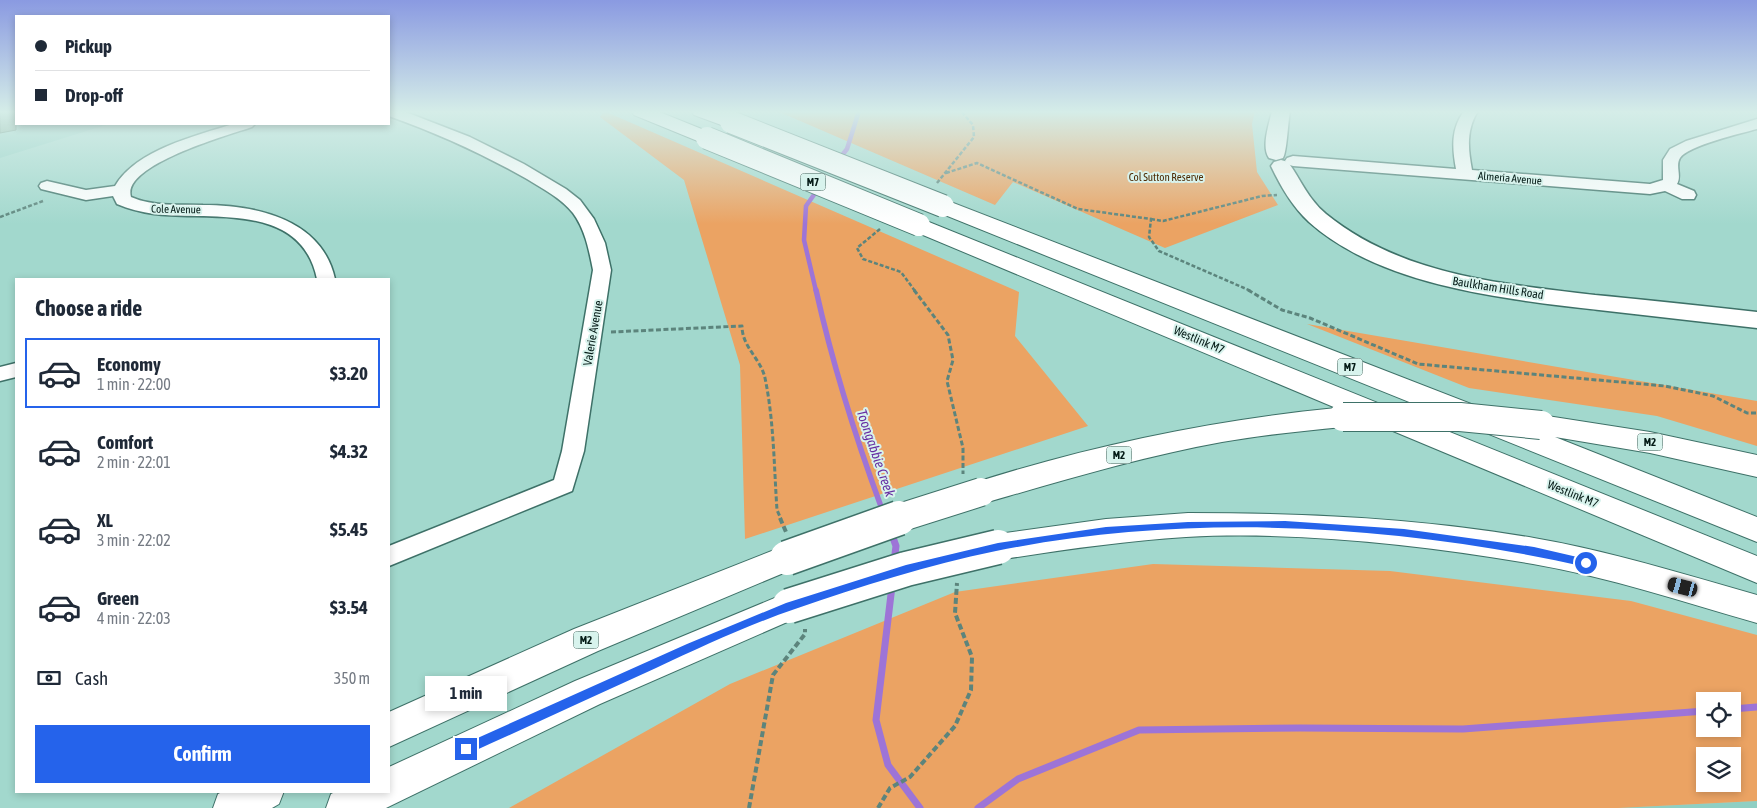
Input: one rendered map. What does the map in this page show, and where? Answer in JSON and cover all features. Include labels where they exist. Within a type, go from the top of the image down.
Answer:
[{"type":"highway","name":"Westlink M7","points":[[733,149],[1757,570]]},
{"type":"highway","name":"M7","points":[[805,149],[938,197],[1757,530]]},
{"type":"highway","name":"M2","points":[[390,730],[492,680],[662,607],[787,547],[897,519],[972,484],[1188,439],[1260,426],[1343,417],[1460,417],[1541,424],[1655,443],[1757,466]]},
{"type":"highway","points":[[390,787],[585,694],[797,616],[906,569],[998,547],[1106,531],[1188,525],[1285,525],[1404,532],[1534,551],[1630,573],[1757,609]]},
{"type":"highway","points":[[232,808],[261,793]]},
{"type":"highway","points":[[345,808],[375,793]]},
{"type":"street","points":[[51,192],[86,195],[120,190],[125,180],[136,169],[153,158],[179,149]]},
{"type":"street","name":"Valerie Avenue","points":[[390,556],[564,485],[573,451],[602,270],[598,246],[588,223],[574,204],[529,174],[482,149]]},
{"type":"street","name":"Baulkham Hills Road","points":[[1280,149],[1288,184],[1316,216],[1360,245],[1397,263],[1444,279],[1505,292],[1757,320]]},
{"type":"street","points":[[1460,149],[1465,175]]},
{"type":"street","points":[[1682,149],[1671,160],[1673,178],[1666,185],[1688,196]]},
{"type":"street","name":"Almeria Avenue","points":[[1283,160],[1640,189],[1666,185]]},
{"type":"street","name":"Cole Avenue","points":[[120,190],[123,200],[135,207],[155,210],[238,212],[279,224],[299,234],[315,249],[323,265],[326,278]]},
{"type":"street","points":[[0,374],[15,370]]},
{"type":"path","points":[[938,197],[946,173],[965,149]]},
{"type":"path","points":[[946,173],[977,163],[1078,209],[1162,221],[1262,196],[1295,194]]},
{"type":"path","points":[[0,217],[51,192]]},
{"type":"path","points":[[1151,219],[1148,234],[1149,241],[1159,251],[1250,291],[1282,310],[1310,318],[1418,364],[1665,386],[1713,396],[1747,413],[1757,413]]},
{"type":"path","points":[[881,228],[857,248],[863,259],[880,263],[900,272],[948,335],[953,360],[947,381],[972,484]]},
{"type":"path","points":[[593,333],[742,326],[742,336],[766,376],[777,510],[787,547]]},
{"type":"path","points":[[878,808],[890,788],[910,777],[955,726],[971,690],[972,657],[955,612],[954,592],[959,576]]},
{"type":"path","points":[[749,808],[773,675],[805,634],[797,616]]},
{"type":"shaded area","points":[[0,149],[30,149],[0,158]]},
{"type":"shaded area","points":[[1757,801],[1757,808],[1618,808]]},
{"type":"green space","points":[[642,149],[690,149],[1019,292],[1015,336],[1088,426],[745,539],[740,365],[684,180]]},
{"type":"green space","name":"Col Sutton Reserve","points":[[864,149],[1255,149],[1257,172],[1278,205],[1165,248],[1013,182],[995,205]]},
{"type":"green space","points":[[1307,324],[1757,401],[1757,446],[1657,416],[1469,388]]},
{"type":"green space","points":[[1153,564],[1390,571],[1631,601],[1757,635],[1757,801],[1618,808],[509,808],[730,684],[955,592]]},
{"type":"waterway","name":"Toongabbie Creek","points":[[839,159],[847,149]]},
{"type":"waterway","name":"Toongabbie Creek","points":[[816,291],[804,240],[806,206],[818,189]]},
{"type":"waterway","name":"Toongabbie Creek","points":[[816,290],[846,402],[883,512]]},
{"type":"waterway","name":"Toongabbie Creek","points":[[891,532],[896,546],[894,562]]},
{"type":"waterway","name":"Toongabbie Creek","points":[[892,586],[876,720],[888,765],[920,808]]},
{"type":"waterway","points":[[1741,708],[1757,707]]},
{"type":"waterway","points":[[978,808],[1018,779],[1139,730],[1300,728],[1463,729],[1696,712]]},
{"type":"route","points":[[466,749],[691,647],[789,606],[906,569],[998,547],[1106,531],[1188,525],[1285,525],[1404,532],[1534,551],[1586,563]]}]
